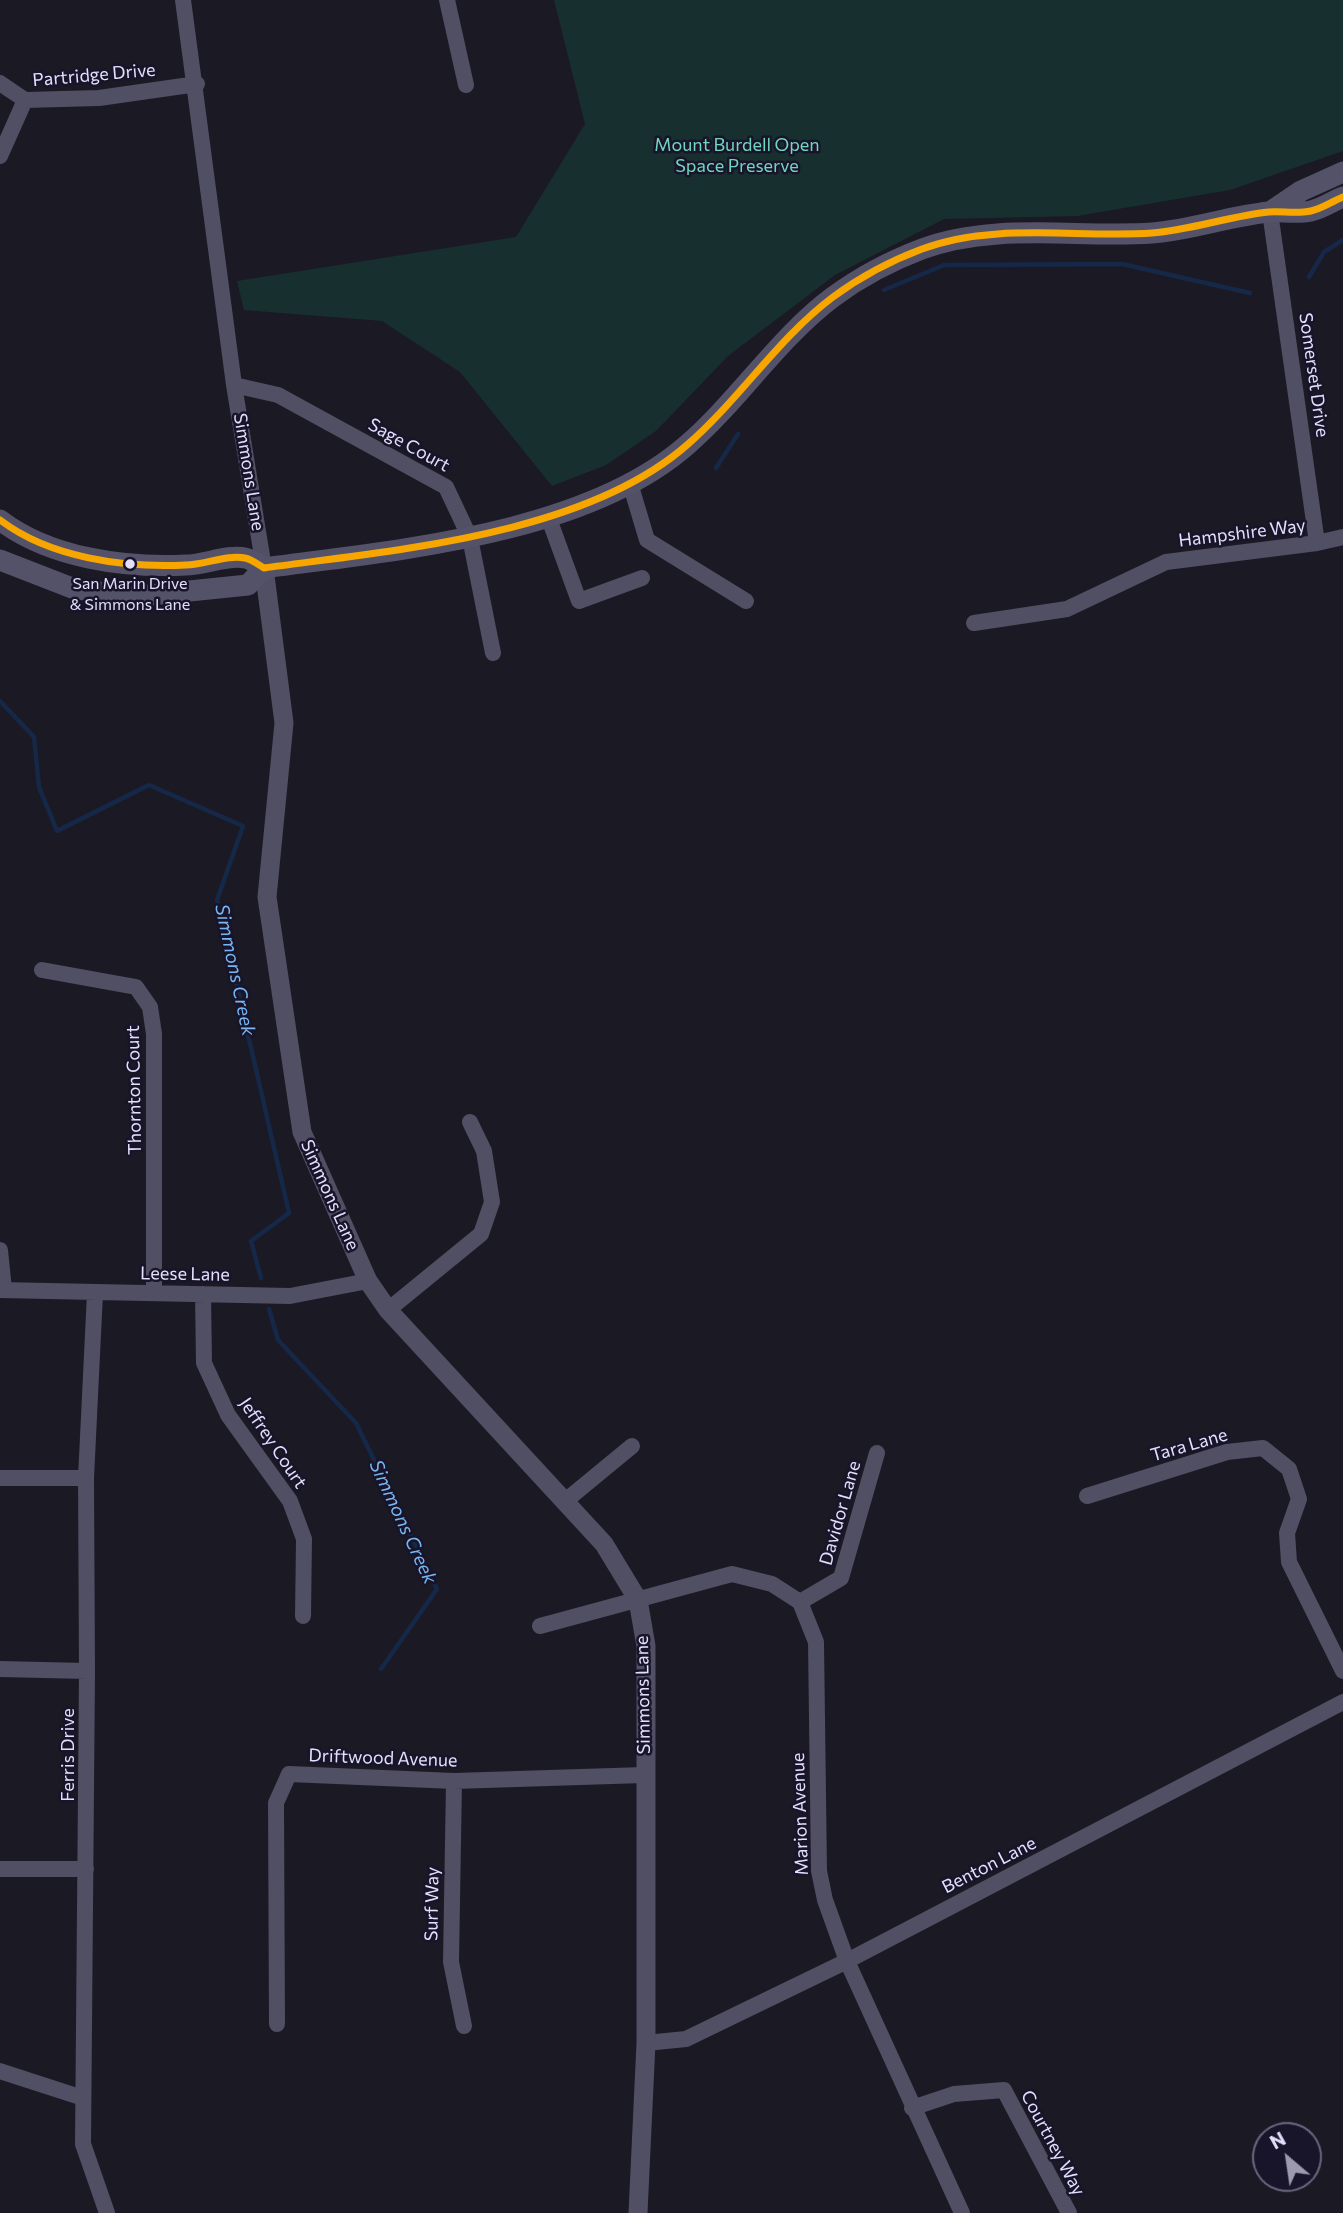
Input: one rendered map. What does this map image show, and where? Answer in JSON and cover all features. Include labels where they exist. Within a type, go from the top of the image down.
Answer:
[{"type":"main road","points":[[1270,212],[1301,191],[1343,172]]},
{"type":"main road","points":[[0,520],[20,535],[76,555],[150,565],[188,565],[244,557],[264,568],[470,538],[548,516],[630,483],[686,446],[832,298],[883,265],[926,248],[972,238],[1026,234],[1153,233],[1270,212],[1311,211],[1343,197]]},
{"type":"main road","points":[[0,560],[72,588],[131,597],[248,585],[264,568]]},
{"type":"street","name":"Simmons Lane","points":[[183,0],[197,84],[234,385],[264,568],[284,723],[267,897],[302,1132],[368,1281],[388,1310],[604,1544],[638,1600],[646,1646],[646,2043],[638,2213]]},
{"type":"street","points":[[447,0],[466,85]]},
{"type":"street","name":"Partridge Drive","points":[[0,83],[25,100],[99,98],[197,84]]},
{"type":"street","points":[[0,156],[25,100]]},
{"type":"street","name":"Somerset Drive","points":[[1270,212],[1317,543]]},
{"type":"street","name":"Sage Court","points":[[234,385],[278,395],[446,487],[470,538],[493,653]]},
{"type":"street","points":[[630,483],[647,540],[746,601]]},
{"type":"street","points":[[548,516],[579,601],[642,578]]},
{"type":"street","name":"Hampshire Way","points":[[974,623],[1067,609],[1166,562],[1317,543],[1343,537]]},
{"type":"street","name":"Thornton Court","points":[[42,970],[136,987],[150,1007],[154,1034],[154,1293]]},
{"type":"street","points":[[388,1310],[481,1234],[492,1202],[484,1151],[470,1122]]},
{"type":"street","points":[[0,1250],[2,1290]]},
{"type":"street","name":"Leese Lane","points":[[2,1290],[290,1296],[368,1281]]},
{"type":"street","name":"Ferris Drive","points":[[95,1293],[86,1478],[88,1671],[82,2098],[83,2144],[107,2213]]},
{"type":"street","name":"Jeffrey Court","points":[[203,1294],[204,1363],[228,1415],[290,1501],[304,1539],[303,1616]]},
{"type":"street","points":[[564,1502],[632,1446]]},
{"type":"street","name":"Tara Lane","points":[[1087,1496],[1227,1452],[1263,1448],[1289,1469],[1299,1499],[1287,1533],[1289,1562],[1343,1671]]},
{"type":"street","name":"Davidor Lane","points":[[800,1602],[841,1578],[877,1453]]},
{"type":"street","points":[[0,1479],[86,1478]]},
{"type":"street","points":[[540,1626],[732,1574],[772,1584],[800,1602]]},
{"type":"street","name":"Marion Avenue","points":[[800,1602],[816,1642],[819,1871],[825,1900],[846,1961],[962,2213]]},
{"type":"street","points":[[0,1670],[88,1671]]},
{"type":"street","name":"Benton Lane","points":[[646,2043],[686,2039],[846,1961],[1343,1703]]},
{"type":"street","name":"Driftwood Avenue","points":[[277,2024],[276,1803],[289,1774],[454,1781],[644,1775]]},
{"type":"street","name":"Surf Way","points":[[454,1781],[451,1962],[464,2026]]},
{"type":"street","points":[[0,1869],[86,1869]]},
{"type":"street","points":[[0,2071],[82,2098]]},
{"type":"street","name":"Courtney Way","points":[[912,2108],[954,2094],[1004,2090],[1069,2213]]},
{"type":"green space","name":"Mount Burdell Open Space Preserve","points":[[554,0],[1343,0],[1343,151],[1230,190],[1077,216],[944,219],[835,275],[728,356],[656,431],[606,465],[552,486],[460,372],[382,321],[244,310],[237,281],[516,237],[585,124]]},
{"type":"waterway","points":[[1309,277],[1324,252],[1343,240]]},
{"type":"waterway","points":[[884,290],[944,265],[1122,264],[1250,293]]},
{"type":"waterway","points":[[716,468],[738,434]]},
{"type":"waterway","name":"Simmons Creek","points":[[0,701],[34,737],[39,787],[57,831],[149,785],[243,826],[217,900],[289,1213],[251,1241],[261,1278]]},
{"type":"waterway","name":"Simmons Creek","points":[[269,1309],[278,1340],[356,1423],[437,1589],[381,1669]]},
{"type":"transit line","points":[[0,520],[20,533],[64,552],[138,565],[193,565],[238,557],[264,568],[371,554],[486,534],[542,519],[596,500],[645,475],[687,445],[706,427],[813,313],[876,270],[922,249],[949,241],[1007,233],[1152,233],[1254,214],[1311,211],[1343,197]]},
{"type":"place","name":"San Marin Drive & Simmons Lane","points":[[130,564]]}]
